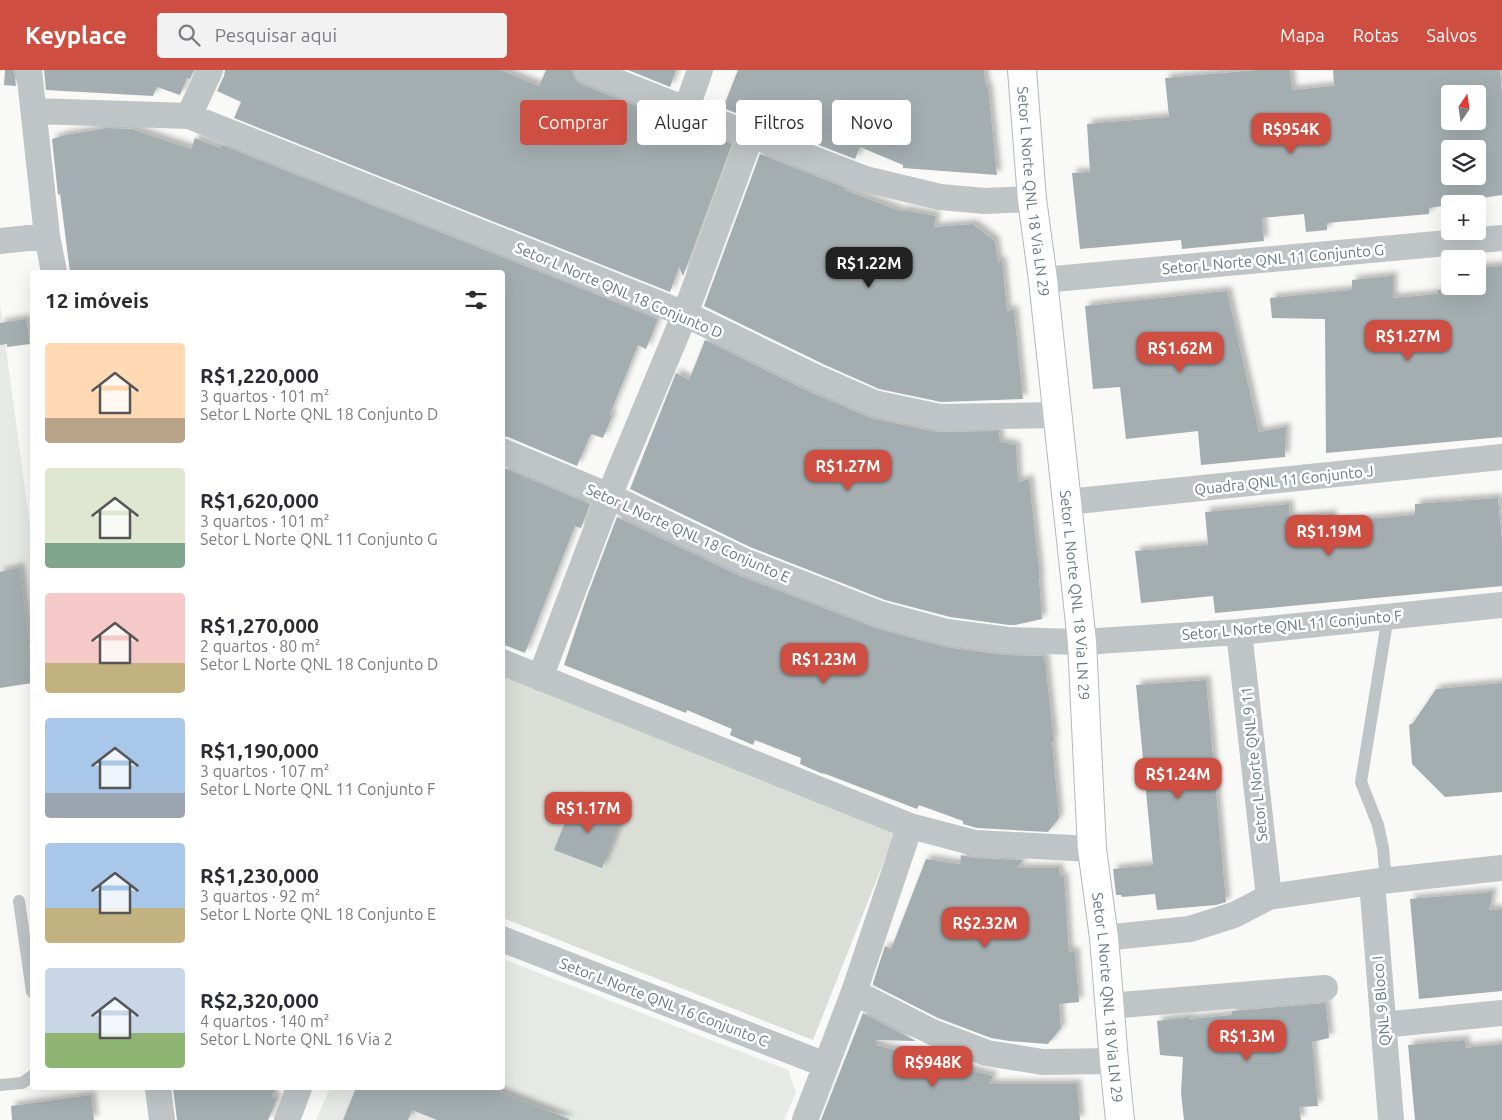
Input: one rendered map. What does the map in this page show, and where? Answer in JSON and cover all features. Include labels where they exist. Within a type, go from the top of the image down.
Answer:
[{"type":"street","points":[[29,70],[47,236],[54,270]]},
{"type":"street","points":[[189,116],[210,70]]},
{"type":"street","points":[[587,70],[661,100]]},
{"type":"street","points":[[690,100],[700,70]]},
{"type":"street","name":"Setor L Norte QNL 18 Via LN 29","points":[[1022,70],[1032,199],[1043,280],[1082,642],[1092,849],[1104,938],[1120,1120]]},
{"type":"street","name":"Setor L Norte QNL 18 Conjunto D","points":[[34,111],[189,116],[685,314],[817,378],[874,403],[940,417],[1057,415]]},
{"type":"street","points":[[540,678],[609,496],[685,314],[747,145]]},
{"type":"street","points":[[777,145],[865,179],[940,197],[985,201],[1032,199]]},
{"type":"street","points":[[0,241],[47,236]]},
{"type":"street","name":"Setor L Norte QNL 11 Conjunto G","points":[[1043,280],[1502,238]]},
{"type":"street","name":"Setor L Norte QNL 18 Conjunto E","points":[[505,452],[609,496],[744,561],[880,614],[947,632],[1008,640],[1082,642]]},
{"type":"street","name":"Quadra QNL 11 Conjunto J","points":[[1067,502],[1502,457]]},
{"type":"street","name":"Setor L Norte QNL 11 Conjunto F","points":[[1082,642],[1239,632],[1502,605]]},
{"type":"street","name":"Setor L Norte QNL 9 11","points":[[1239,632],[1269,897]]},
{"type":"street","points":[[505,663],[910,826],[975,843],[1092,849]]},
{"type":"street","points":[[805,1120],[854,992],[910,826]]},
{"type":"street","points":[[1104,938],[1190,929],[1234,915],[1269,897],[1379,881],[1502,868]]},
{"type":"street","name":"QNL 9 Bloco I","points":[[1379,881],[1383,1025],[1391,1120]]},
{"type":"street","name":"Setor L Norte QNL 16 Conjunto C","points":[[505,940],[826,1065]]},
{"type":"street","points":[[1109,1006],[1324,988]]},
{"type":"street","points":[[854,992],[932,1032],[987,1053],[1044,1062],[1114,1061]]},
{"type":"street","points":[[1383,1025],[1502,1013]]},
{"type":"street","points":[[158,1090],[162,1120]]},
{"type":"street","points":[[287,1120],[298,1090]]},
{"type":"lane","points":[[1379,881],[1383,848],[1378,825],[1361,782],[1388,616]]},
{"type":"lane","points":[[19,901],[30,978]]},
{"type":"lane","points":[[0,1085],[22,1083],[30,1077]]},
{"type":"shaded area","points":[[0,304],[30,526],[30,681],[0,684]]},
{"type":"shaded area","points":[[505,671],[898,826],[813,1040],[505,919]]},
{"type":"shaded area","points":[[505,960],[788,1070],[796,1092],[784,1120],[316,1120],[329,1090],[505,1090]]},
{"type":"building","points":[[5,70],[14,70],[16,86],[4,85]]},
{"type":"building","points":[[44,70],[194,70],[190,79],[187,78],[180,95],[157,87],[153,96],[46,90]]},
{"type":"building","points":[[225,70],[501,70],[539,86],[546,70],[572,70],[575,79],[581,84],[621,100],[520,100],[520,145],[627,145],[627,102],[637,106],[637,145],[726,145],[726,142],[732,144],[683,276],[679,267],[670,292],[234,118],[241,102],[217,91]]},
{"type":"building","points":[[628,70],[676,70],[670,87]]},
{"type":"building","points":[[738,70],[984,70],[986,87],[988,87],[997,175],[903,168],[903,165],[860,147],[855,159],[819,145],[822,145],[822,100],[736,100],[736,113],[726,109],[726,100]]},
{"type":"building","points":[[1257,70],[1290,70],[1292,90],[1334,86],[1333,70],[1500,70],[1502,95],[1502,195],[1486,197],[1486,195],[1441,195],[1441,206],[1429,208],[1429,214],[1327,223],[1327,230],[1306,232],[1304,214],[1262,218],[1264,241],[1182,249],[1181,240],[1080,249],[1072,173],[1090,172],[1087,124],[1169,117],[1165,78]]},
{"type":"building","points":[[107,128],[132,129],[191,149],[195,138],[220,148],[222,145],[658,319],[646,349],[638,345],[610,414],[612,416],[603,438],[591,434],[577,466],[505,436],[505,270],[70,270],[60,194],[58,195],[52,139]]},
{"type":"building","points":[[760,154],[903,212],[903,210],[936,216],[934,227],[973,224],[995,241],[998,262],[1002,261],[1007,311],[1014,310],[1023,399],[941,402],[879,389],[704,306]]},
{"type":"building","points":[[1502,266],[1502,437],[1326,453],[1325,319],[1272,318],[1270,298],[1352,290],[1352,280],[1393,276],[1393,298],[1438,294],[1437,290],[1441,290],[1441,295],[1486,295],[1486,267]]},
{"type":"building","points":[[1227,291],[1259,432],[1286,427],[1285,457],[1201,465],[1198,431],[1126,439],[1120,387],[1093,389],[1085,306]]},
{"type":"building","points":[[26,319],[30,344],[7,347],[7,344],[0,345],[0,323]]},
{"type":"building","points":[[705,340],[810,392],[871,418],[937,432],[999,431],[1000,443],[1016,445],[1018,482],[1029,479],[1040,578],[1042,619],[1009,625],[950,617],[885,600],[750,547],[630,489],[676,373],[689,380]]},
{"type":"building","points":[[505,468],[590,504],[581,528],[575,526],[525,653],[505,645]]},
{"type":"building","points":[[1498,498],[1502,541],[1502,586],[1215,613],[1213,596],[1141,603],[1135,551],[1208,545],[1205,512],[1289,504],[1290,518],[1332,514],[1332,522],[1415,515],[1415,504]]},
{"type":"building","points":[[617,517],[738,575],[876,628],[945,647],[1006,655],[1042,656],[1045,659],[1054,741],[1052,741],[1059,818],[1048,832],[977,828],[963,824],[963,821],[919,805],[917,809],[823,774],[800,764],[801,758],[755,740],[753,745],[730,735],[732,729],[687,710],[686,713],[564,665],[586,599]]},
{"type":"building","points":[[20,567],[30,651],[30,683],[0,688],[0,572]]},
{"type":"building","points":[[1206,680],[1226,902],[1216,905],[1157,910],[1155,894],[1122,897],[1121,895],[1116,895],[1113,869],[1153,865],[1136,685]]},
{"type":"building","points":[[1502,683],[1502,792],[1445,797],[1412,764],[1409,725],[1413,723],[1436,689]]},
{"type":"building","points":[[574,800],[622,819],[602,868],[554,850]]},
{"type":"building","points":[[961,855],[974,858],[1023,860],[1017,868],[1059,868],[1060,877],[1064,877],[1069,952],[1075,951],[1079,1002],[1059,1004],[1061,1028],[1048,1044],[991,1038],[938,1018],[873,985],[885,946],[891,949],[926,859],[960,864]]},
{"type":"building","points":[[1493,892],[1489,910],[1502,909],[1502,991],[1419,999],[1410,899]]},
{"type":"building","points":[[1326,1004],[1329,1038],[1312,1042],[1318,1106],[1299,1107],[1301,1120],[1184,1120],[1181,1093],[1183,1057],[1160,1055],[1157,1021],[1232,1015],[1232,1011]]},
{"type":"building","points":[[863,1013],[916,1041],[876,1040],[876,1045],[993,1076],[989,1084],[1077,1084],[1080,1120],[821,1120]]},
{"type":"building","points":[[1465,1040],[1466,1048],[1502,1044],[1502,1120],[1415,1120],[1408,1045]]},
{"type":"building","points":[[173,1090],[274,1090],[272,1096],[277,1099],[268,1120],[177,1120]]},
{"type":"building","points":[[355,1090],[496,1090],[569,1119],[437,1120],[412,1110],[408,1120],[343,1120]]},
{"type":"building","points":[[91,1095],[94,1120],[12,1120],[11,1106]]}]
